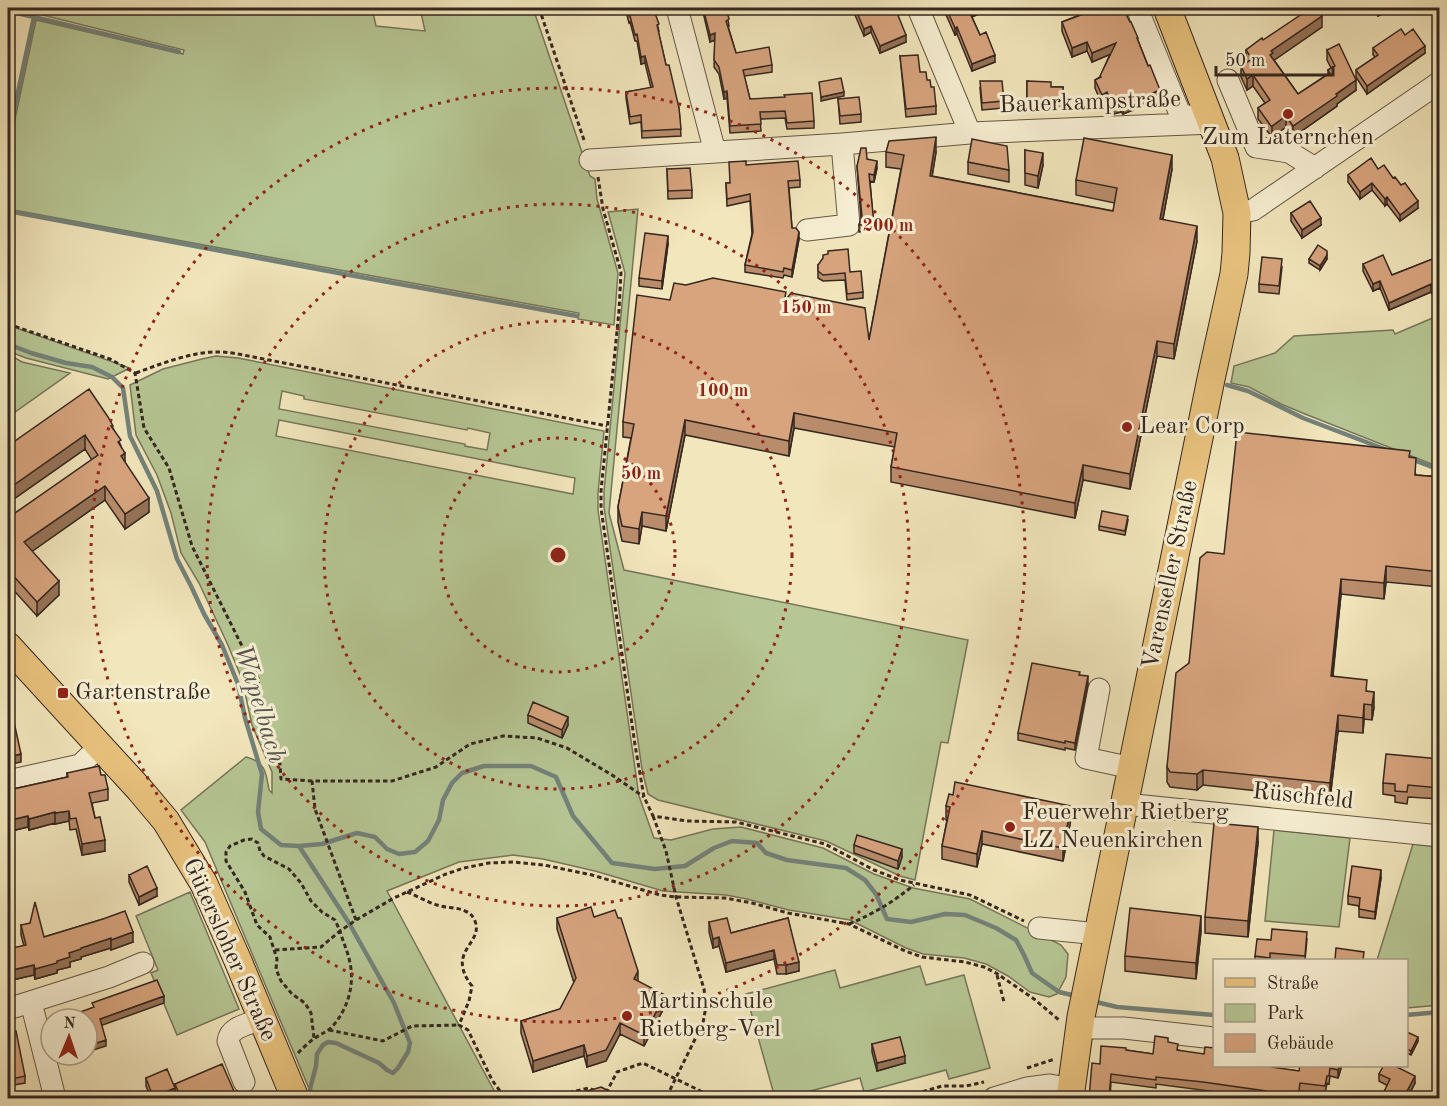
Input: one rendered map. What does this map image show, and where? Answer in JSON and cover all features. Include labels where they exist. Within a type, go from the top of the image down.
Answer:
[{"type":"main road","name":"Varenseller Straße","points":[[1071,1094],[1080,1023],[1232,284],[1236,253],[1237,213],[1225,158],[1167,8]]},
{"type":"main road","name":"Gütersloher Straße","points":[[8,646],[166,821],[204,884],[295,1098]]},
{"type":"street","points":[[677,8],[715,152]]},
{"type":"street","name":"Bauerkampstraße","points":[[918,8],[970,133]]},
{"type":"street","points":[[1137,8],[1180,114],[1213,123]]},
{"type":"street","points":[[1228,80],[1256,147],[1289,152],[1314,168]]},
{"type":"street","points":[[1237,213],[1253,210],[1440,82]]},
{"type":"street","name":"Bauerkampstraße","points":[[591,160],[842,144],[970,133],[1213,123]]},
{"type":"street","points":[[807,230],[849,225],[842,144]]},
{"type":"street","points":[[1099,688],[1086,758],[1132,768]]},
{"type":"street","points":[[8,781],[80,765],[100,746]]},
{"type":"street","name":"Rüschfeld","points":[[1125,804],[1440,837]]},
{"type":"street","points":[[1040,928],[1098,934]]},
{"type":"street","points":[[8,1009],[109,977],[143,963]]},
{"type":"street","points":[[31,1002],[55,1098]]},
{"type":"street","points":[[244,1082],[228,1041],[229,1036],[234,1030],[262,1019]]},
{"type":"street","points":[[1080,1023],[1213,1038]]},
{"type":"street","points":[[989,1090],[1050,1085],[1071,1094]]},
{"type":"path","points":[[539,8],[598,176],[605,216],[621,273],[601,508],[644,796],[666,851],[676,897],[705,989],[706,1006],[703,1023],[666,1098]]},
{"type":"path","points":[[8,324],[110,359],[135,373],[201,354],[218,352],[238,354],[607,426]]},
{"type":"path","points":[[135,373],[144,428],[169,468],[192,546],[258,678],[261,717],[280,764],[281,779],[392,781],[436,767],[470,744],[503,736],[537,738],[567,748],[644,796]]},
{"type":"path","points":[[312,781],[315,810],[356,920]]},
{"type":"path","points":[[653,816],[687,821],[736,822],[825,844],[874,870],[915,884],[970,895],[1040,928]]},
{"type":"path","points":[[252,839],[258,843],[264,856],[289,869],[301,883],[311,901],[335,920],[340,931],[350,963],[351,984],[346,1006],[329,1030],[314,1038],[311,1012],[305,1003],[292,994],[281,981],[276,969],[275,950],[270,937],[257,924],[245,892],[226,861],[226,852],[230,846],[244,840],[252,839]]},
{"type":"path","points":[[275,950],[321,947],[356,920],[407,891],[464,867],[514,862],[567,870],[660,895],[725,898],[849,924],[922,957],[965,962],[984,967],[1034,999],[1068,1028],[1080,1023]]},
{"type":"path","points":[[849,924],[896,900],[915,884]]},
{"type":"path","points":[[407,891],[438,906],[463,910],[470,913],[474,919],[475,936],[468,944],[462,962],[463,971],[472,986],[469,1001],[459,1025]]},
{"type":"path","points":[[996,973],[1004,1002]]},
{"type":"path","points":[[329,1030],[382,1041],[412,1026],[459,1025],[468,1030],[492,1080],[507,1098]]},
{"type":"path","points":[[1024,1070],[1063,1057]]},
{"type":"path","points":[[605,1095],[617,1072],[643,1063],[716,1098]]},
{"type":"path","points":[[901,1098],[942,1086],[966,1086],[989,1090]]},
{"type":"path","points":[[547,1098],[589,1088],[612,1098]]},
{"type":"path","points":[[831,1098],[849,1098]]},
{"type":"green space","points":[[14,8],[372,8],[376,26],[425,31],[420,8],[533,8],[590,176],[595,179],[597,199],[618,273],[614,325],[578,319],[579,313],[8,209],[8,152],[36,20],[183,54],[184,50]]},
{"type":"green space","points":[[638,209],[609,513],[624,570],[968,640],[948,743],[941,742],[915,880],[900,876],[826,841],[658,800],[648,794],[642,769],[604,507],[625,273],[608,212]]},
{"type":"green space","points":[[1435,317],[1440,328],[1439,467],[1281,404],[1249,387],[1231,383],[1234,366],[1275,353],[1294,336],[1393,330],[1395,334]]},
{"type":"green space","points":[[8,325],[130,368],[108,379],[26,358],[8,351]]},
{"type":"green space","points":[[8,354],[22,362],[70,373],[8,417]]},
{"type":"green space","points":[[216,356],[238,358],[604,431],[598,510],[639,796],[654,838],[671,840],[713,829],[741,827],[823,848],[874,874],[913,888],[970,899],[1061,945],[1068,954],[1066,977],[1057,994],[1049,997],[1030,992],[986,964],[964,958],[923,954],[906,948],[850,920],[789,910],[726,895],[663,891],[595,871],[543,859],[513,855],[459,862],[387,891],[498,1098],[313,1098],[205,842],[181,810],[246,757],[258,762],[264,769],[269,790],[272,793],[272,772],[252,725],[242,679],[199,583],[181,553],[171,513],[157,475],[136,435],[130,385],[163,369]],"holes":[[[282,391],[304,396],[304,399],[490,433],[487,450],[279,409]],[[279,420],[575,478],[573,494],[276,436]]]},
{"type":"green space","points":[[1274,830],[1350,838],[1339,927],[1265,921]]},
{"type":"green space","points":[[1413,844],[1439,847],[1440,1005],[1408,1008],[1408,959],[1377,959]]},
{"type":"green space","points":[[190,892],[239,1009],[177,1035],[151,973],[158,970],[136,916]]},
{"type":"green space","points":[[920,966],[926,985],[964,975],[990,1068],[949,1079],[946,1070],[864,1092],[860,1078],[784,1098],[775,1098],[746,994],[835,970],[840,988]]},
{"type":"building","points":[[627,8],[653,8],[679,108],[681,129],[642,131],[641,115],[630,117],[626,92],[653,87],[645,56],[641,57],[637,34],[635,35]]},
{"type":"building","points":[[703,8],[726,8],[729,19],[726,21],[736,53],[769,47],[772,65],[743,70],[750,99],[812,93],[814,121],[787,123],[785,111],[760,112],[761,124],[730,126],[727,91],[724,92],[719,67],[714,60],[715,33],[710,35]]},
{"type":"building","points":[[855,8],[895,8],[906,35],[880,46],[871,26],[864,29]]},
{"type":"building","points":[[946,8],[978,8],[969,11],[980,35],[986,32],[995,55],[972,64],[957,27],[955,28]]},
{"type":"building","points":[[1083,8],[1123,8],[1160,90],[1123,105],[1121,103],[1113,106],[1107,92],[1102,95],[1095,80],[1101,77],[1116,43],[1092,53],[1087,42],[1072,48],[1062,22],[1086,13]]},
{"type":"building","points":[[1311,8],[1316,8],[1322,16],[1271,51],[1273,53],[1270,55],[1298,94],[1330,73],[1328,70],[1335,66],[1327,50],[1339,44],[1356,80],[1293,126],[1286,116],[1271,126],[1258,108],[1270,100],[1253,75],[1247,79],[1241,66],[1252,59],[1246,50]]},
{"type":"building","points":[[1401,29],[1405,35],[1413,29],[1425,46],[1367,86],[1356,70],[1378,55],[1373,48]]},
{"type":"building","points":[[918,55],[920,72],[926,72],[927,80],[930,80],[931,87],[934,87],[936,106],[906,109],[900,56]]},
{"type":"building","points":[[841,78],[844,92],[821,97],[819,82]]},
{"type":"building","points":[[980,81],[1002,81],[1004,101],[982,103]]},
{"type":"building","points":[[1027,81],[1051,82],[1051,87],[1063,87],[1063,101],[1027,100]]},
{"type":"building","points":[[859,97],[861,114],[840,116],[838,99]]},
{"type":"building","points":[[936,137],[930,176],[1113,211],[1117,188],[1076,180],[1084,138],[1172,155],[1160,219],[1197,226],[1174,344],[1157,341],[1130,474],[1083,465],[1075,503],[891,467],[897,433],[794,413],[789,441],[685,420],[666,516],[642,512],[639,529],[622,526],[618,507],[634,424],[623,422],[637,295],[670,300],[674,283],[686,285],[713,278],[786,292],[784,302],[791,293],[865,308],[869,340],[904,155],[886,152],[889,141]]},
{"type":"building","points":[[972,139],[1007,146],[1009,170],[968,162]]},
{"type":"building","points":[[861,148],[866,148],[867,159],[877,161],[874,175],[869,174],[874,224],[859,225],[862,217],[857,166]]},
{"type":"building","points":[[1025,150],[1043,153],[1038,176],[1025,173]]},
{"type":"building","points":[[1371,158],[1378,169],[1384,165],[1401,185],[1405,183],[1418,201],[1400,215],[1387,197],[1385,199],[1372,183],[1360,192],[1348,175]]},
{"type":"building","points":[[746,161],[746,165],[798,161],[800,180],[788,181],[792,228],[796,228],[799,232],[792,270],[784,268],[783,272],[745,265],[753,232],[750,194],[727,199],[726,183],[730,183],[729,162]]},
{"type":"building","points":[[690,168],[692,190],[668,191],[667,169]]},
{"type":"building","points":[[1310,201],[1321,218],[1302,230],[1291,213]]},
{"type":"building","points":[[645,233],[668,236],[662,281],[639,278]]},
{"type":"building","points":[[1318,245],[1327,251],[1320,266],[1309,259]]},
{"type":"building","points":[[848,249],[850,272],[861,271],[863,292],[847,294],[845,273],[823,275],[818,271],[823,255],[828,254],[828,251]]},
{"type":"building","points":[[1383,255],[1392,275],[1440,256],[1440,304],[1431,284],[1389,303],[1380,281],[1373,284],[1363,264]]},
{"type":"building","points":[[1262,257],[1282,259],[1279,286],[1259,284]]},
{"type":"building","points":[[89,389],[121,440],[118,442],[125,453],[121,456],[149,498],[125,514],[105,486],[24,542],[59,581],[37,602],[8,570],[8,518],[98,455],[85,435],[8,489],[8,446]]},
{"type":"building","points":[[1237,432],[1410,451],[1409,457],[1416,458],[1415,475],[1440,477],[1440,572],[1386,566],[1384,583],[1341,579],[1331,676],[1367,680],[1366,691],[1374,692],[1372,705],[1364,704],[1363,718],[1338,715],[1330,783],[1203,770],[1197,774],[1170,772],[1167,767],[1176,673],[1189,663],[1200,558],[1207,552],[1224,554]]},
{"type":"building","points":[[1102,511],[1128,516],[1125,531],[1099,526]]},
{"type":"building","points":[[1032,663],[1080,672],[1079,675],[1088,676],[1075,743],[1018,733]]},
{"type":"building","points":[[533,702],[568,717],[562,730],[528,715]]},
{"type":"building","points":[[12,713],[21,754],[8,757],[8,714]]},
{"type":"building","points":[[1386,754],[1440,759],[1440,788],[1408,785],[1407,792],[1395,791],[1395,784],[1383,783]]},
{"type":"building","points":[[99,766],[101,775],[105,775],[108,789],[89,793],[95,818],[100,817],[105,840],[82,844],[76,818],[70,819],[69,811],[29,819],[28,816],[11,820],[8,818],[8,782],[12,782],[13,789],[68,777],[67,773]]},
{"type":"building","points":[[955,782],[1071,806],[1063,848],[982,831],[977,854],[942,846],[950,807],[946,806],[949,794],[953,795]]},
{"type":"building","points":[[1214,823],[1258,827],[1248,921],[1205,917]]},
{"type":"building","points":[[857,835],[902,849],[898,861],[854,845]]},
{"type":"building","points":[[147,866],[157,888],[139,897],[129,875]]},
{"type":"building","points":[[1352,866],[1381,870],[1375,912],[1359,909],[1360,898],[1348,896]]},
{"type":"building","points":[[35,902],[44,937],[125,911],[133,932],[81,948],[69,953],[70,957],[57,961],[57,963],[35,969],[34,965],[8,971],[8,949],[26,945],[21,925],[30,923]]},
{"type":"building","points":[[591,907],[594,917],[615,910],[618,918],[621,918],[638,971],[634,979],[665,995],[644,1035],[620,1023],[606,1050],[587,1056],[584,1045],[533,1061],[521,1021],[560,1009],[576,978],[557,918]]},
{"type":"building","points":[[1130,908],[1201,916],[1196,963],[1125,956]]},
{"type":"building","points":[[727,918],[731,933],[788,918],[799,962],[777,965],[774,950],[726,963],[719,937],[713,939],[709,922]]},
{"type":"building","points":[[1272,929],[1307,932],[1305,956],[1270,953],[1270,958],[1255,956],[1257,939],[1271,940]]},
{"type":"building","points":[[1336,948],[1364,952],[1363,959],[1335,959]]},
{"type":"building","points":[[157,980],[164,996],[100,1019],[106,1040],[99,1042],[99,1007],[94,1007],[92,1003]]},
{"type":"building","points":[[16,1031],[25,1076],[8,1080],[8,1033]]},
{"type":"building","points":[[1408,1032],[1418,1037],[1411,1051],[1408,1050]]},
{"type":"building","points":[[1155,1036],[1168,1038],[1168,1042],[1178,1044],[1177,1050],[1204,1054],[1205,1047],[1213,1048],[1213,1067],[1272,1067],[1299,1071],[1300,1067],[1339,1067],[1338,1070],[1330,1068],[1325,1086],[1300,1083],[1298,1098],[1265,1096],[1266,1091],[1203,1082],[1156,1077],[1156,1080],[1111,1074],[1109,1098],[1089,1098],[1092,1063],[1100,1064],[1101,1046],[1126,1048],[1126,1050],[1153,1054]]},
{"type":"building","points":[[900,1037],[905,1056],[877,1063],[872,1044]]},
{"type":"building","points":[[222,1064],[237,1098],[181,1098],[175,1084]]},
{"type":"building","points":[[1383,1067],[1397,1067],[1415,1076],[1405,1095],[1412,1098],[1381,1098],[1390,1079],[1379,1074]]},
{"type":"building","points":[[167,1069],[175,1088],[153,1097],[146,1078]]},
{"type":"building","points":[[601,1087],[623,1098],[563,1098]]},
{"type":"building","points":[[93,1092],[95,1098],[75,1097]]},
{"type":"building","points":[[722,1093],[734,1098],[719,1098]]},
{"type":"waterway","points":[[8,11],[34,17],[8,139]]},
{"type":"waterway","points":[[34,17],[179,52]]},
{"type":"waterway","points":[[8,211],[577,316]]},
{"type":"waterway","name":"Wapelbach","points":[[8,344],[66,363],[92,367],[112,377],[123,388],[130,436],[157,491],[177,559],[222,645],[238,684],[245,718],[262,774],[258,812],[261,829],[281,845],[322,844],[357,833],[375,837],[387,849],[399,854],[415,852],[428,841],[439,820],[443,800],[452,783],[462,773],[484,766],[531,766],[556,777],[573,816],[612,863],[655,869],[685,866],[714,848],[732,841],[757,843],[766,853],[787,860],[846,868],[865,880],[876,894],[887,919],[911,922],[945,914],[965,915],[996,928],[1016,940],[1032,973],[1059,992],[1076,996]]},
{"type":"waterway","points":[[1227,385],[1248,391],[1303,418],[1387,450]]},
{"type":"waterway","points":[[1411,459],[1440,470]]},
{"type":"waterway","points":[[299,846],[349,923],[394,1003],[410,1043],[408,1052],[393,1073],[379,1063],[336,1043],[328,1042],[317,1054],[310,1089]]},
{"type":"waterway","name":"Wapelbach","points":[[1092,1001],[1117,1007],[1213,1015]]},
{"type":"waterway","name":"Wapelbach","points":[[1408,1015],[1440,1012]]},
{"type":"place","name":"Zum Laternchen","points":[[1288,114]]},
{"type":"place","name":"Lear Corp","points":[[1127,427]]},
{"type":"place","name":"Gartenstraße","points":[[63,693]]},
{"type":"place","name":"Feuerwehr Rietberg LZ Neuenkirchen","points":[[1010,827]]},
{"type":"place","name":"Martinschule Rietberg-Verl","points":[[627,1016]]}]
